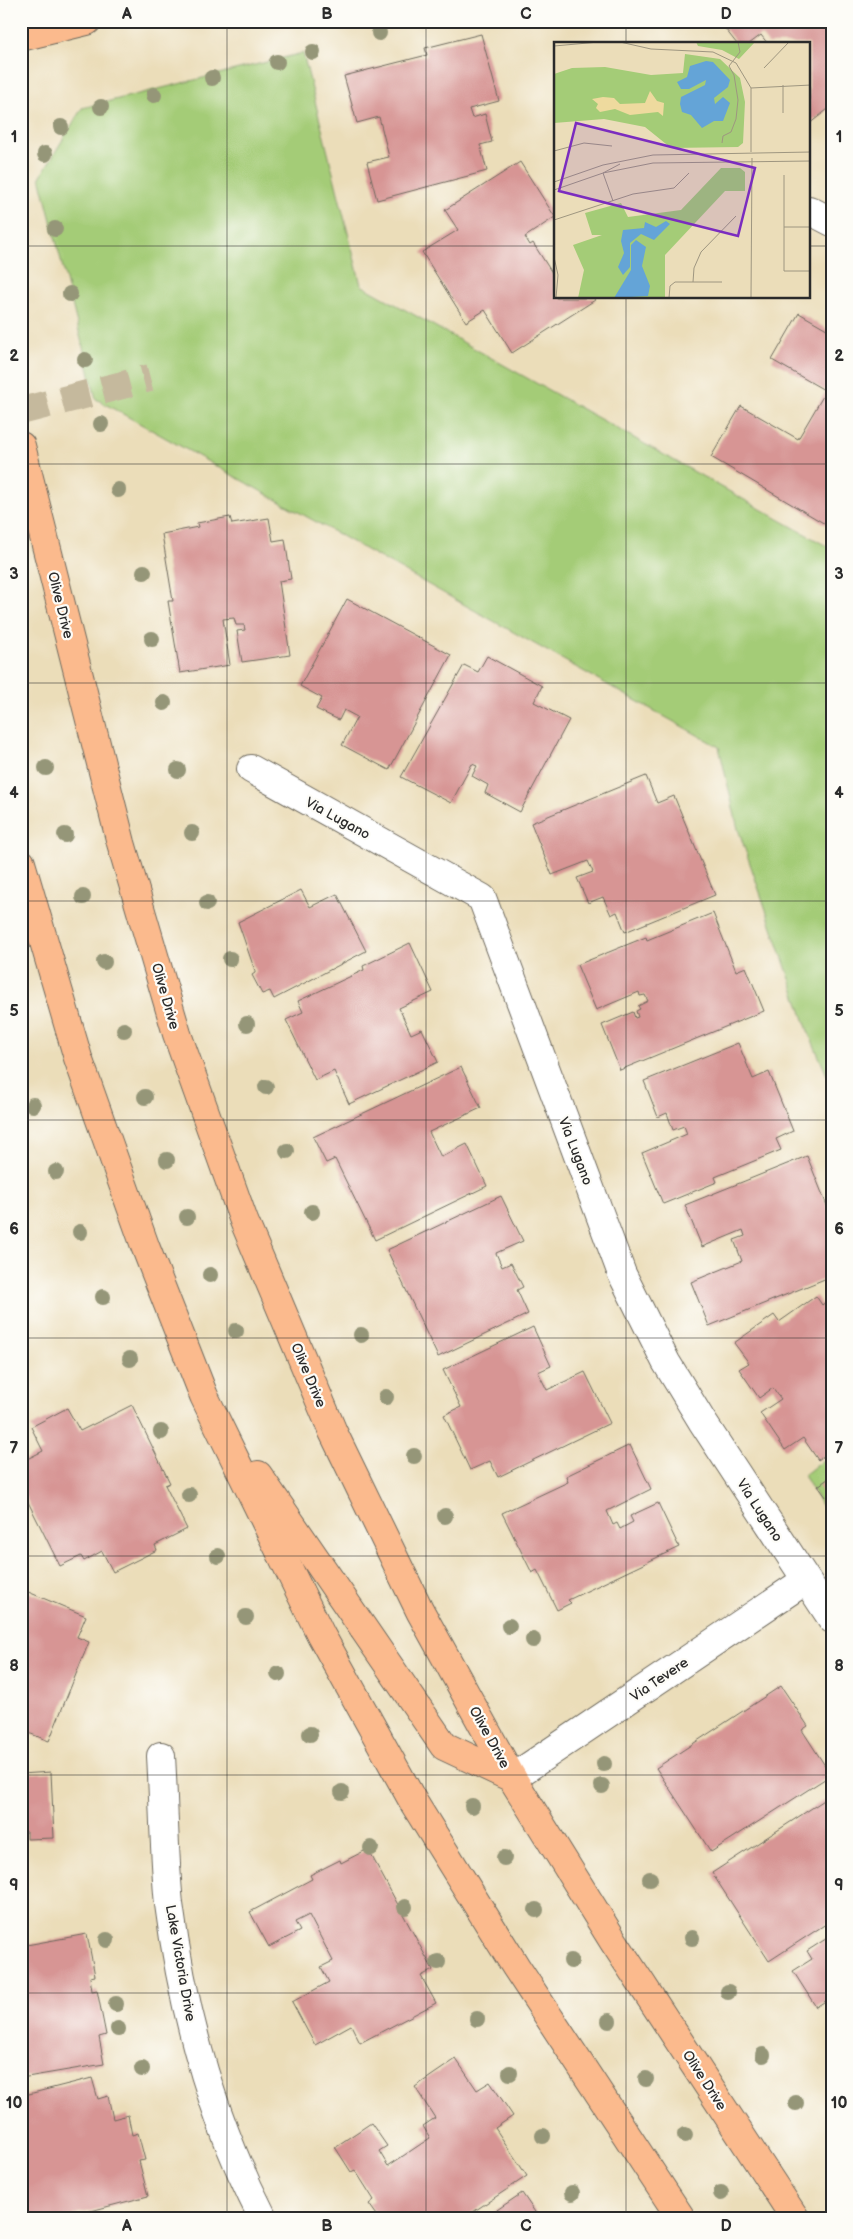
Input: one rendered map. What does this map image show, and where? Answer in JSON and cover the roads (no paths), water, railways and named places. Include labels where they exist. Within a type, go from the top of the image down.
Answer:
[{"type":"main road","points":[[21,37],[87,21]]},
{"type":"main road","name":"Olive Drive","points":[[21,446],[121,843],[177,1034],[244,1221],[333,1432],[420,1610],[512,1778],[620,1951],[795,2218]]},
{"type":"main road","points":[[21,863],[78,1058],[145,1246],[204,1396],[321,1635],[414,1803],[516,1967],[681,2218]]},
{"type":"main road","points":[[204,1396],[444,1746],[512,1778]]},
{"type":"street","points":[[810,211],[832,222]]},
{"type":"street","name":"Via Lugano","points":[[251,769],[482,898],[622,1274],[666,1362],[832,1619]]},
{"type":"street","name":"Via Tevere","points":[[512,1778],[806,1580]]},
{"type":"street","name":"Lake Victoria Drive","points":[[161,1756],[169,1903],[185,2001],[212,2096],[248,2189],[262,2218]]},
{"type":"tunnel","points":[[21,411],[150,378]]}]
